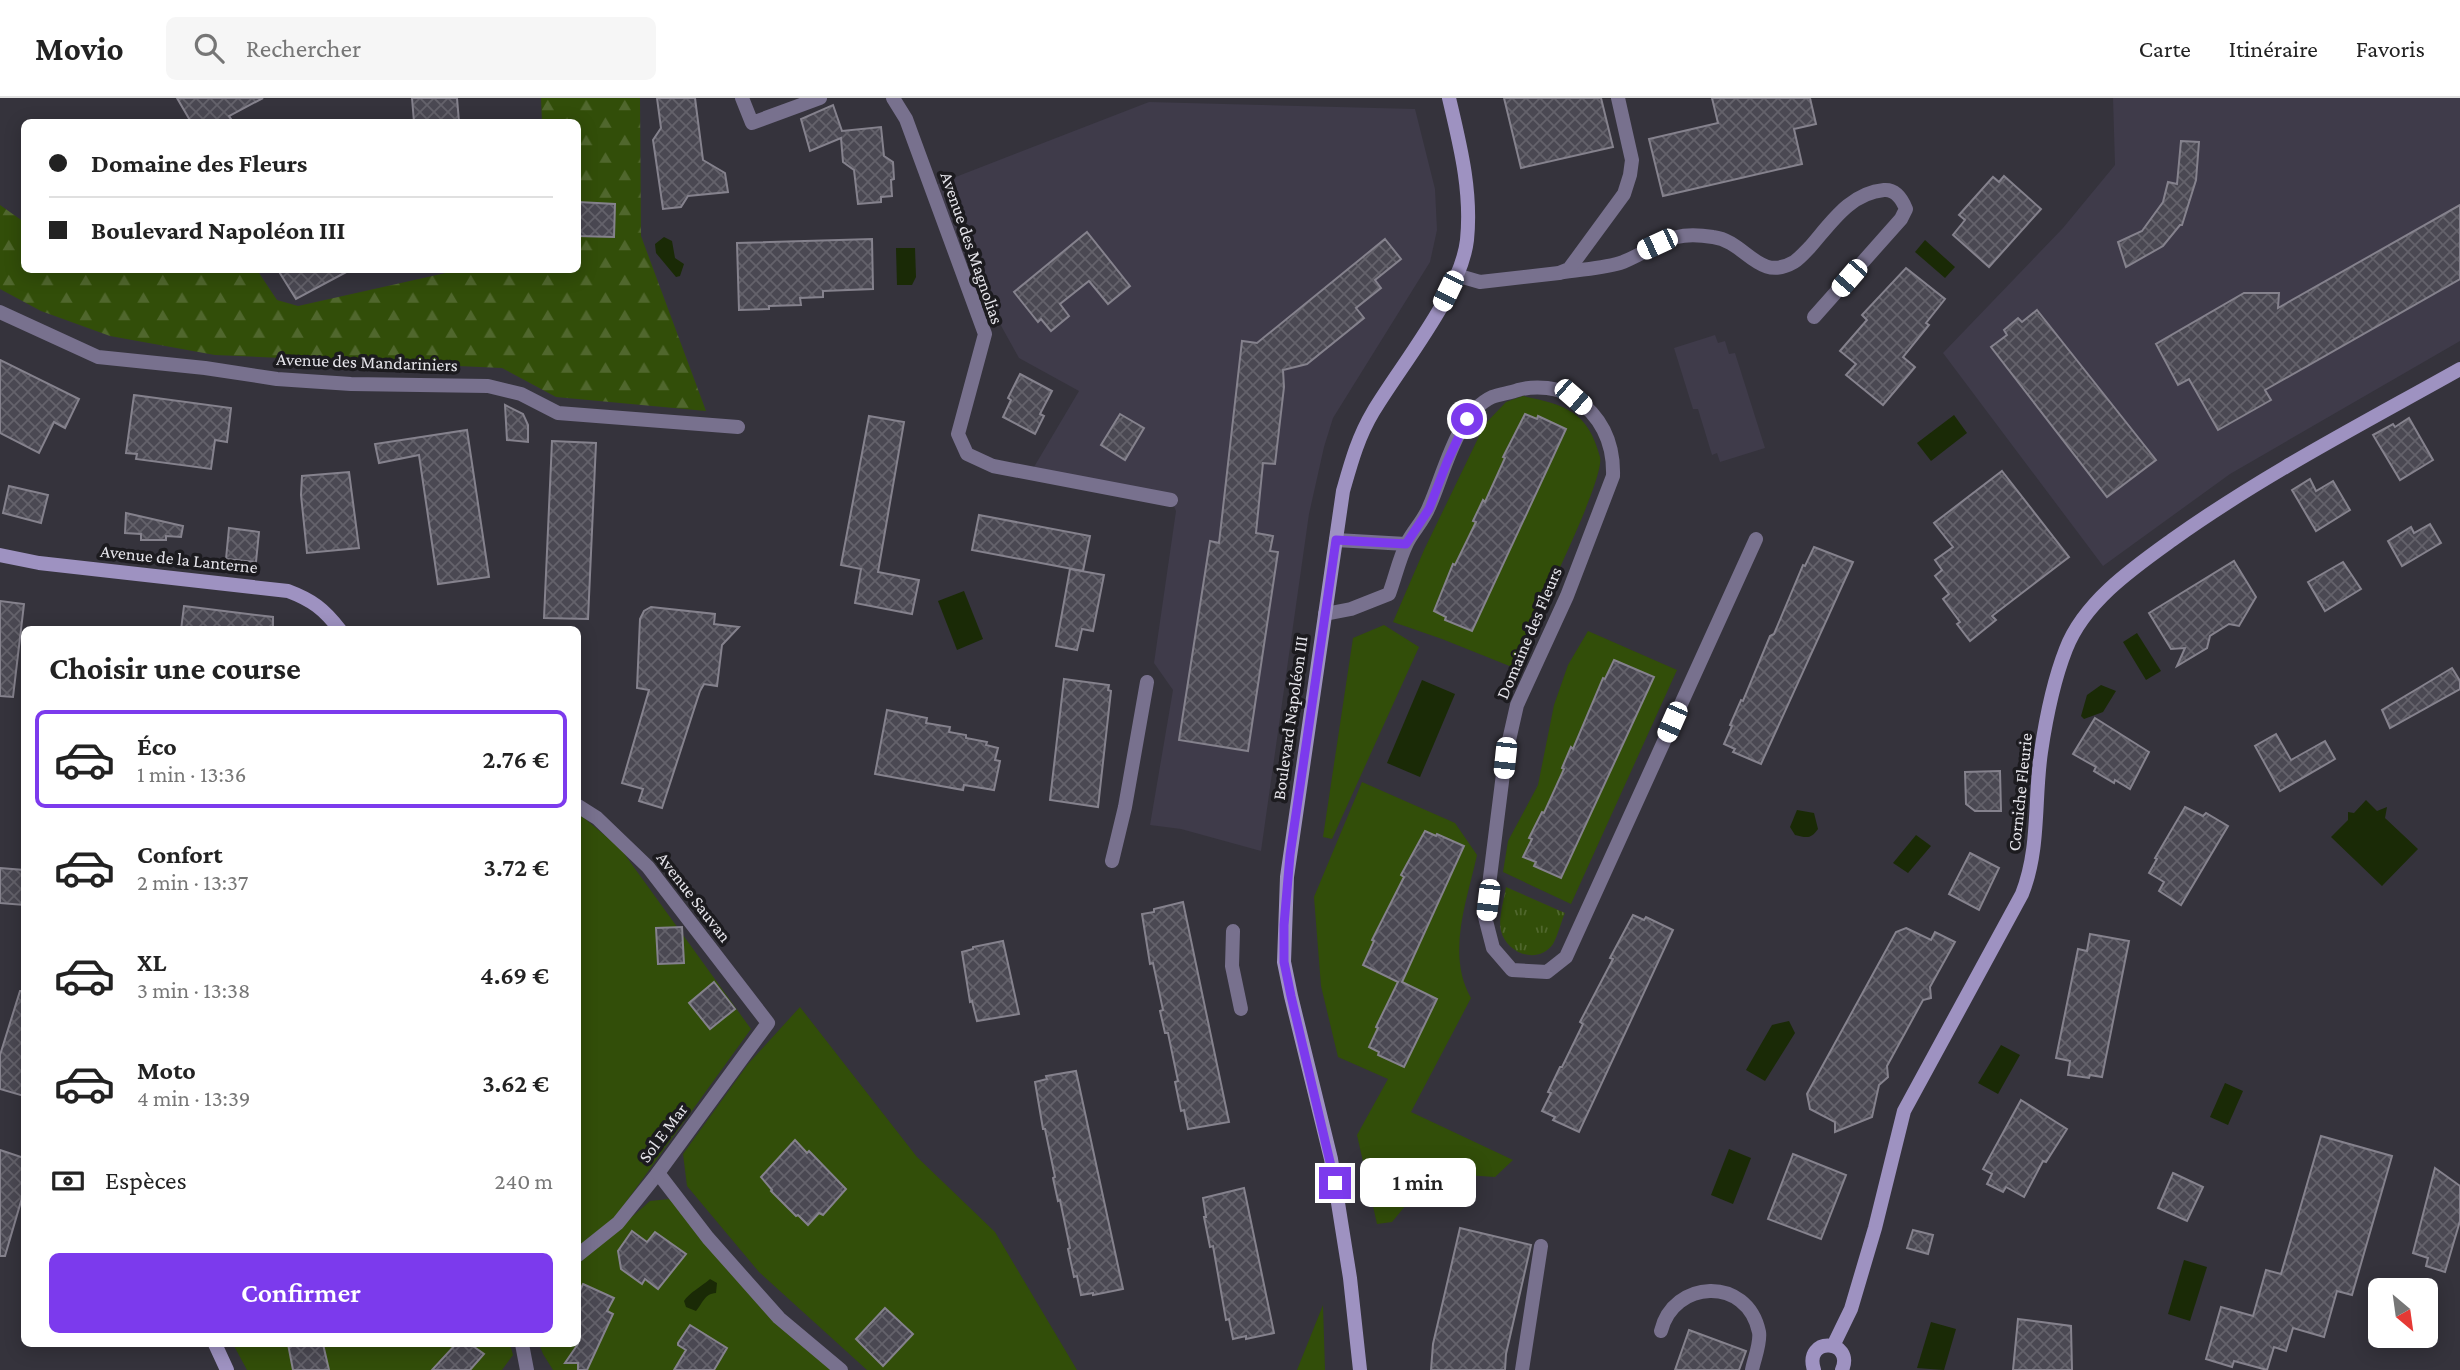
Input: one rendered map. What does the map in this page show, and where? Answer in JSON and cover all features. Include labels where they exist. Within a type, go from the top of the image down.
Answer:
[{"type":"main road","name":"Boulevard Napoléon III","points":[[1360,1370],[1350,1278],[1331,1159],[1284,962],[1287,877],[1343,491],[1355,446],[1441,307],[1467,243],[1467,184],[1449,98]]},
{"type":"main road","name":"Corniche Fleurie","points":[[1833,1346],[1851,1310],[1904,1111],[2022,894],[2030,873],[2040,753],[2054,685],[2067,647],[2081,621],[2130,570],[2221,505],[2460,369]]},
{"type":"main road","name":"Avenue de la Lanterne","points":[[0,555],[40,563],[288,591],[310,599],[337,626]]},
{"type":"main road","points":[[1814,1370],[1811,1362],[1813,1354],[1826,1345],[1833,1346],[1843,1354],[1845,1361],[1842,1370]]},
{"type":"main road","points":[[216,1347],[227,1370]]},
{"type":"street","points":[[742,98],[752,123],[820,98]]},
{"type":"street","name":"Avenue des Magnolias","points":[[894,98],[906,119],[985,334],[958,434],[967,454],[993,466],[1171,500]]},
{"type":"street","points":[[1559,273],[1569,269],[1624,194],[1632,160],[1618,98]]},
{"type":"street","points":[[1456,275],[1480,282],[1498,282],[1559,273],[1621,262],[1672,237],[1690,234],[1717,237],[1740,248],[1767,268],[1778,268],[1796,261],[1860,195],[1889,190],[1902,198],[1906,209],[1901,219],[1814,317]]},
{"type":"street","name":"Avenue des Mandariniers","points":[[0,312],[98,357],[205,368],[277,379],[351,384],[488,386],[521,394],[558,413],[738,426]]},
{"type":"street","name":"Domaine des Fleurs","points":[[1325,614],[1351,609],[1389,594],[1406,544],[1429,509],[1467,419],[1490,398],[1525,388],[1550,388],[1573,397],[1591,412],[1609,437],[1614,456],[1614,476],[1567,596],[1517,705],[1505,758],[1485,917],[1493,948],[1512,970],[1547,972],[1566,957],[1756,539]]},
{"type":"street","points":[[1336,540],[1406,544]]},
{"type":"street","points":[[1112,861],[1125,807],[1147,682]]},
{"type":"street","name":"Avenue Sauvan","points":[[581,808],[597,818],[648,867],[768,1023]]},
{"type":"street","points":[[1233,931],[1232,966],[1241,1009]]},
{"type":"street","name":"Sol E Mar","points":[[581,1253],[618,1223],[768,1023]]},
{"type":"street","points":[[658,1172],[708,1238],[779,1318],[841,1370]]},
{"type":"street","points":[[1522,1370],[1541,1246]]},
{"type":"street","points":[[1661,1331],[1672,1307],[1685,1298],[1715,1290],[1732,1293],[1743,1301],[1760,1334],[1752,1370]]},
{"type":"street","points":[[523,1347],[527,1370]]},
{"type":"shaded area","points":[[2113,98],[2460,98],[2460,341],[2230,474],[2103,566],[1943,353],[2063,228],[2115,165]]},
{"type":"shaded area","points":[[1149,102],[1415,109],[1435,189],[1437,230],[1430,262],[1333,418],[1324,447],[1309,514],[1261,851],[1181,829],[1150,825],[1173,690],[1154,663],[1176,511],[1171,500],[1034,467],[1079,391],[1019,358],[960,252],[935,185]]},
{"type":"shaded area","points":[[664,237],[672,241],[675,258],[684,264],[680,276],[676,277],[656,253],[655,244]]},
{"type":"shaded area","points":[[1925,240],[1955,267],[1945,278],[1915,252]]},
{"type":"shaded area","points":[[896,248],[915,248],[916,277],[912,285],[897,285]]},
{"type":"shaded area","points":[[1715,335],[1718,343],[1725,341],[1729,354],[1735,353],[1765,448],[1720,462],[1717,453],[1712,455],[1698,409],[1693,409],[1674,348]]},
{"type":"shaded area","points":[[1954,415],[1967,433],[1931,461],[1917,443]]},
{"type":"shaded area","points":[[964,591],[983,639],[957,650],[938,601]]},
{"type":"shaded area","points":[[2137,633],[2161,671],[2146,680],[2123,642]]},
{"type":"shaded area","points":[[1422,680],[1455,694],[1420,777],[1387,763]]},
{"type":"shaded area","points":[[2101,685],[2116,691],[2103,712],[2084,719],[2081,716],[2087,695]]},
{"type":"shaded area","points":[[2366,800],[2377,811],[2387,807],[2385,818],[2418,849],[2382,886],[2331,837],[2348,820],[2348,812],[2354,813]]},
{"type":"shaded area","points":[[1797,810],[1814,813],[1818,829],[1813,835],[1795,835],[1790,827]]},
{"type":"shaded area","points":[[1916,835],[1931,846],[1908,873],[1893,863]]},
{"type":"shaded area","points":[[1789,1021],[1795,1033],[1765,1081],[1746,1070],[1772,1025]]},
{"type":"shaded area","points":[[2001,1045],[2020,1055],[1998,1094],[1978,1083]]},
{"type":"shaded area","points":[[2225,1083],[2243,1091],[2228,1125],[2210,1117]]},
{"type":"shaded area","points":[[1729,1149],[1751,1158],[1733,1204],[1711,1195]]},
{"type":"shaded area","points":[[2184,1260],[2207,1267],[2190,1321],[2168,1314]]},
{"type":"shaded area","points":[[710,1279],[717,1283],[716,1293],[706,1297],[696,1311],[686,1307],[686,1298]]},
{"type":"shaded area","points":[[1931,1322],[1956,1329],[1944,1370],[1917,1368]]},
{"type":"green space","points":[[541,98],[640,98],[641,236],[706,411],[556,397],[502,368],[215,355],[110,336],[41,311],[0,289],[0,205],[21,220],[21,273],[259,273],[277,300],[298,306],[446,273],[581,273],[581,119],[542,119]]},
{"type":"green space","points":[[1523,396],[1563,407],[1573,413],[1589,429],[1600,457],[1599,471],[1579,525],[1512,667],[1393,622],[1424,550],[1485,424],[1506,402]]},
{"type":"green space","points":[[1384,625],[1419,647],[1332,839],[1323,837],[1353,638]]},
{"type":"green space","points":[[1588,631],[1677,670],[1571,904],[1503,872],[1508,841],[1538,785],[1554,705],[1568,665]]},
{"type":"green space","points":[[1362,782],[1455,823],[1477,855],[1464,909],[1459,946],[1460,964],[1471,998],[1411,1112],[1513,1160],[1495,1177],[1450,1174],[1420,1188],[1392,1222],[1377,1224],[1357,1135],[1388,1079],[1338,1057],[1321,986],[1314,897]]},
{"type":"green space","points":[[581,816],[620,848],[751,1029],[613,1220],[581,1247]]},
{"type":"green space","points":[[1506,887],[1565,913],[1555,940],[1547,950],[1539,954],[1524,954],[1516,951],[1504,939],[1500,921]]},
{"type":"green space","points":[[800,1007],[917,1157],[995,1232],[1077,1370],[867,1370],[759,1272],[687,1186],[683,1154],[748,1064]]},
{"type":"green space","points":[[669,1199],[832,1370],[553,1370],[540,1347],[581,1347],[581,1261],[650,1201]]},
{"type":"green space","points":[[1323,1305],[1325,1370],[1297,1370]]},
{"type":"green space","points":[[235,1347],[511,1347],[513,1355],[502,1370],[247,1370]]},
{"type":"building","points":[[177,98],[263,98],[229,116],[231,119],[189,119]]},
{"type":"building","points":[[412,98],[457,98],[459,119],[414,119]]},
{"type":"building","points":[[657,98],[695,98],[703,160],[725,173],[728,192],[688,196],[681,207],[663,209],[653,140],[661,128]]},
{"type":"building","points":[[1504,98],[1601,98],[1613,147],[1521,168]]},
{"type":"building","points":[[1712,98],[1810,98],[1816,124],[1794,129],[1802,164],[1663,196],[1649,139],[1718,123]]},
{"type":"building","points":[[833,105],[842,131],[881,127],[884,156],[893,162],[892,196],[881,197],[881,202],[858,204],[854,170],[843,162],[841,138],[810,151],[801,119]]},
{"type":"building","points":[[2181,141],[2199,142],[2196,180],[2182,225],[2163,246],[2126,267],[2118,242],[2142,231],[2163,202],[2168,182],[2177,184]]},
{"type":"building","points":[[2004,176],[2041,209],[1989,267],[1953,235],[1965,220],[1959,215],[1993,177],[1999,182]]},
{"type":"building","points":[[581,202],[615,204],[614,237],[581,236]]},
{"type":"building","points":[[2460,205],[2460,279],[2265,390],[2271,400],[2218,430],[2189,379],[2178,385],[2156,344],[2244,293],[2279,293],[2278,308]]},
{"type":"building","points":[[1087,232],[1130,286],[1108,304],[1089,281],[1060,304],[1069,316],[1051,331],[1041,319],[1038,322],[1014,292]]},
{"type":"building","points":[[872,239],[873,289],[823,291],[823,297],[800,298],[801,305],[739,310],[737,243]]},
{"type":"building","points":[[1385,239],[1401,259],[1375,280],[1381,288],[1356,308],[1364,318],[1307,364],[1283,370],[1284,387],[1275,464],[1263,463],[1256,533],[1273,536],[1270,551],[1278,552],[1248,751],[1179,740],[1210,541],[1219,543],[1242,341],[1257,343]]},
{"type":"building","points":[[1906,268],[1945,299],[1926,323],[1929,325],[1903,357],[1915,367],[1883,405],[1846,375],[1856,364],[1840,351],[1867,320],[1862,315]]},
{"type":"building","points":[[280,273],[344,273],[296,299]]},
{"type":"building","points":[[2037,310],[2156,460],[2107,497],[1991,347],[2007,335],[2004,330],[2018,318],[2022,322]]},
{"type":"building","points":[[0,360],[79,399],[65,428],[54,422],[39,453],[0,433]]},
{"type":"building","points":[[1020,374],[1052,391],[1040,414],[1044,416],[1035,434],[1003,417],[1011,400],[1008,398]]},
{"type":"building","points":[[134,395],[231,408],[227,442],[215,440],[211,469],[136,459],[137,454],[126,453]]},
{"type":"building","points":[[505,405],[523,414],[528,425],[528,442],[507,440]]},
{"type":"building","points":[[1120,414],[1144,428],[1125,460],[1101,445]]},
{"type":"building","points":[[1525,414],[1537,419],[1538,416],[1566,429],[1472,631],[1445,620],[1446,617],[1434,611],[1453,564],[1455,565],[1476,522],[1473,521],[1483,500],[1485,502],[1505,458],[1503,457]]},
{"type":"building","points":[[869,416],[904,422],[878,572],[919,580],[912,614],[855,603],[861,569],[841,565]]},
{"type":"building","points":[[2409,418],[2433,460],[2400,480],[2373,435],[2393,424],[2395,427]]},
{"type":"building","points":[[467,430],[489,577],[438,584],[419,455],[379,463],[375,444]]},
{"type":"building","points":[[552,441],[596,443],[588,619],[544,618]]},
{"type":"building","points":[[2002,471],[2069,557],[1992,616],[1996,620],[1970,641],[1943,599],[1949,594],[1935,576],[1942,570],[1935,560],[1953,547],[1934,523]]},
{"type":"building","points":[[349,472],[359,548],[307,553],[301,495],[302,476]]},
{"type":"building","points":[[2310,479],[2316,491],[2333,481],[2350,510],[2316,531],[2292,490]]},
{"type":"building","points":[[9,486],[48,495],[41,523],[3,513]]},
{"type":"building","points":[[126,513],[183,526],[181,537],[166,536],[166,540],[141,540],[141,534],[125,533]]},
{"type":"building","points":[[979,515],[1090,536],[1083,571],[972,550]]},
{"type":"building","points":[[2430,524],[2441,543],[2402,566],[2388,541],[2411,527],[2414,533]]},
{"type":"building","points":[[229,528],[259,532],[256,562],[226,559]]},
{"type":"building","points":[[1814,547],[1853,562],[1761,764],[1733,752],[1735,749],[1724,744],[1770,636],[1774,634],[1803,565],[1805,566]]},
{"type":"building","points":[[2234,561],[2256,597],[2239,626],[2229,624],[2210,636],[2207,648],[2177,666],[2185,648],[2171,649],[2149,613]]},
{"type":"building","points":[[2343,562],[2361,589],[2325,611],[2308,582]]},
{"type":"building","points":[[1070,569],[1104,575],[1093,631],[1082,629],[1077,650],[1056,646]]},
{"type":"building","points":[[0,601],[24,604],[13,697],[0,696]]},
{"type":"building","points":[[184,606],[273,617],[273,626],[182,626]]},
{"type":"building","points":[[651,607],[715,614],[714,624],[739,627],[722,645],[717,686],[704,684],[700,691],[662,808],[639,801],[643,789],[622,783],[649,690],[637,688],[640,619],[644,611]]},
{"type":"building","points":[[1614,660],[1654,677],[1561,878],[1534,866],[1536,862],[1523,857],[1532,839],[1529,838],[1564,769],[1562,768],[1571,747],[1573,749],[1603,678],[1605,679]]},
{"type":"building","points":[[2452,668],[2460,681],[2460,689],[2390,728],[2382,710]]},
{"type":"building","points":[[1064,679],[1109,685],[1108,690],[1111,691],[1098,807],[1050,800]]},
{"type":"building","points":[[887,710],[927,718],[926,723],[950,727],[949,732],[966,735],[966,738],[987,742],[986,745],[998,748],[995,760],[1000,761],[994,790],[964,785],[963,790],[875,774]]},
{"type":"building","points":[[2095,718],[2149,752],[2130,789],[2094,771],[2096,767],[2073,754]]},
{"type":"building","points":[[2276,734],[2291,760],[2325,741],[2335,759],[2280,791],[2255,746]]},
{"type":"building","points":[[2000,771],[2001,811],[1975,811],[1966,804],[1965,772]]},
{"type":"building","points":[[2185,807],[2203,816],[2206,813],[2228,826],[2181,905],[2159,891],[2164,882],[2149,873]]},
{"type":"building","points":[[1425,831],[1464,846],[1402,982],[1437,999],[1404,1067],[1378,1055],[1379,1052],[1369,1047],[1398,982],[1363,965],[1374,941],[1372,940],[1404,877],[1401,875]]},
{"type":"building","points":[[1970,853],[1999,868],[1979,910],[1949,894]]},
{"type":"building","points":[[0,868],[21,870],[21,905],[0,903]]},
{"type":"building","points":[[1183,902],[1229,1122],[1188,1129],[1184,1110],[1181,1111],[1175,1082],[1178,1081],[1168,1033],[1165,1033],[1160,1011],[1163,1010],[1153,963],[1150,964],[1142,914]]},
{"type":"building","points":[[1633,915],[1644,920],[1646,917],[1673,930],[1579,1132],[1553,1120],[1555,1117],[1542,1111],[1551,1093],[1548,1092],[1583,1024],[1580,1022]]},
{"type":"building","points":[[682,927],[684,963],[658,964],[656,928]]},
{"type":"building","points":[[1906,928],[1931,940],[1935,932],[1955,942],[1930,987],[1931,998],[1923,1000],[1887,1066],[1888,1077],[1879,1085],[1872,1117],[1835,1132],[1835,1122],[1810,1109],[1807,1094],[1896,932]]},
{"type":"building","points":[[2090,934],[2129,941],[2102,1077],[2090,1075],[2089,1078],[2068,1075],[2070,1061],[2056,1058],[2078,949],[2087,951]]},
{"type":"building","points":[[1003,941],[1019,1014],[977,1021],[972,1001],[970,1002],[962,952]]},
{"type":"building","points":[[714,982],[735,1009],[710,1029],[689,1003]]},
{"type":"building","points":[[21,991],[21,1095],[0,1089],[0,1055]]},
{"type":"building","points":[[1076,1071],[1123,1289],[1093,1295],[1081,1295],[1077,1276],[1074,1277],[1035,1082],[1047,1079],[1046,1076]]},
{"type":"building","points":[[2021,1100],[2067,1129],[2046,1162],[2043,1161],[2024,1197],[2006,1187],[2003,1192],[1987,1184],[1992,1174],[1983,1169]]},
{"type":"building","points":[[2321,1136],[2392,1156],[2352,1295],[2337,1291],[2324,1337],[2293,1328],[2286,1351],[2274,1347],[2267,1370],[2234,1361],[2232,1367],[2206,1359],[2221,1307],[2253,1316],[2266,1270],[2281,1274]]},
{"type":"building","points":[[795,1140],[846,1189],[823,1215],[819,1213],[808,1225],[771,1191],[761,1177]]},
{"type":"building","points":[[0,1150],[21,1157],[21,1201],[5,1256],[0,1256]]},
{"type":"building","points":[[1793,1154],[1846,1175],[1821,1239],[1768,1219]]},
{"type":"building","points":[[2435,1168],[2460,1186],[2460,1221],[2445,1272],[2426,1266],[2428,1258],[2413,1253]]},
{"type":"building","points":[[2173,1173],[2203,1187],[2187,1221],[2158,1208]]},
{"type":"building","points":[[1244,1188],[1274,1333],[1233,1339],[1229,1319],[1226,1320],[1213,1246],[1210,1247],[1203,1198]]},
{"type":"building","points":[[1460,1228],[1531,1245],[1506,1354],[1505,1370],[1431,1370],[1433,1344]]},
{"type":"building","points":[[1913,1230],[1933,1235],[1928,1254],[1907,1248]]},
{"type":"building","points":[[632,1231],[647,1242],[655,1232],[686,1254],[658,1289],[645,1279],[642,1284],[621,1269],[618,1251]]},
{"type":"building","points":[[583,1284],[614,1298],[607,1311],[613,1314],[587,1370],[578,1370],[578,1363],[565,1363],[576,1347],[581,1347]]},
{"type":"building","points":[[885,1308],[913,1334],[883,1366],[856,1339]]},
{"type":"building","points":[[2018,1319],[2071,1326],[2072,1370],[2013,1370]]},
{"type":"building","points":[[690,1325],[727,1348],[714,1370],[674,1370],[686,1350],[678,1343]]},
{"type":"building","points":[[1689,1330],[1746,1351],[1739,1370],[1675,1370]]},
{"type":"building","points":[[289,1347],[324,1347],[329,1370],[293,1370]]},
{"type":"building","points":[[453,1347],[474,1347],[484,1354],[470,1370],[432,1370]]},
{"type":"route","points":[[1335,1183],[1284,962],[1284,925],[1287,877],[1299,788],[1336,540],[1406,544],[1429,509],[1467,419]]}]
